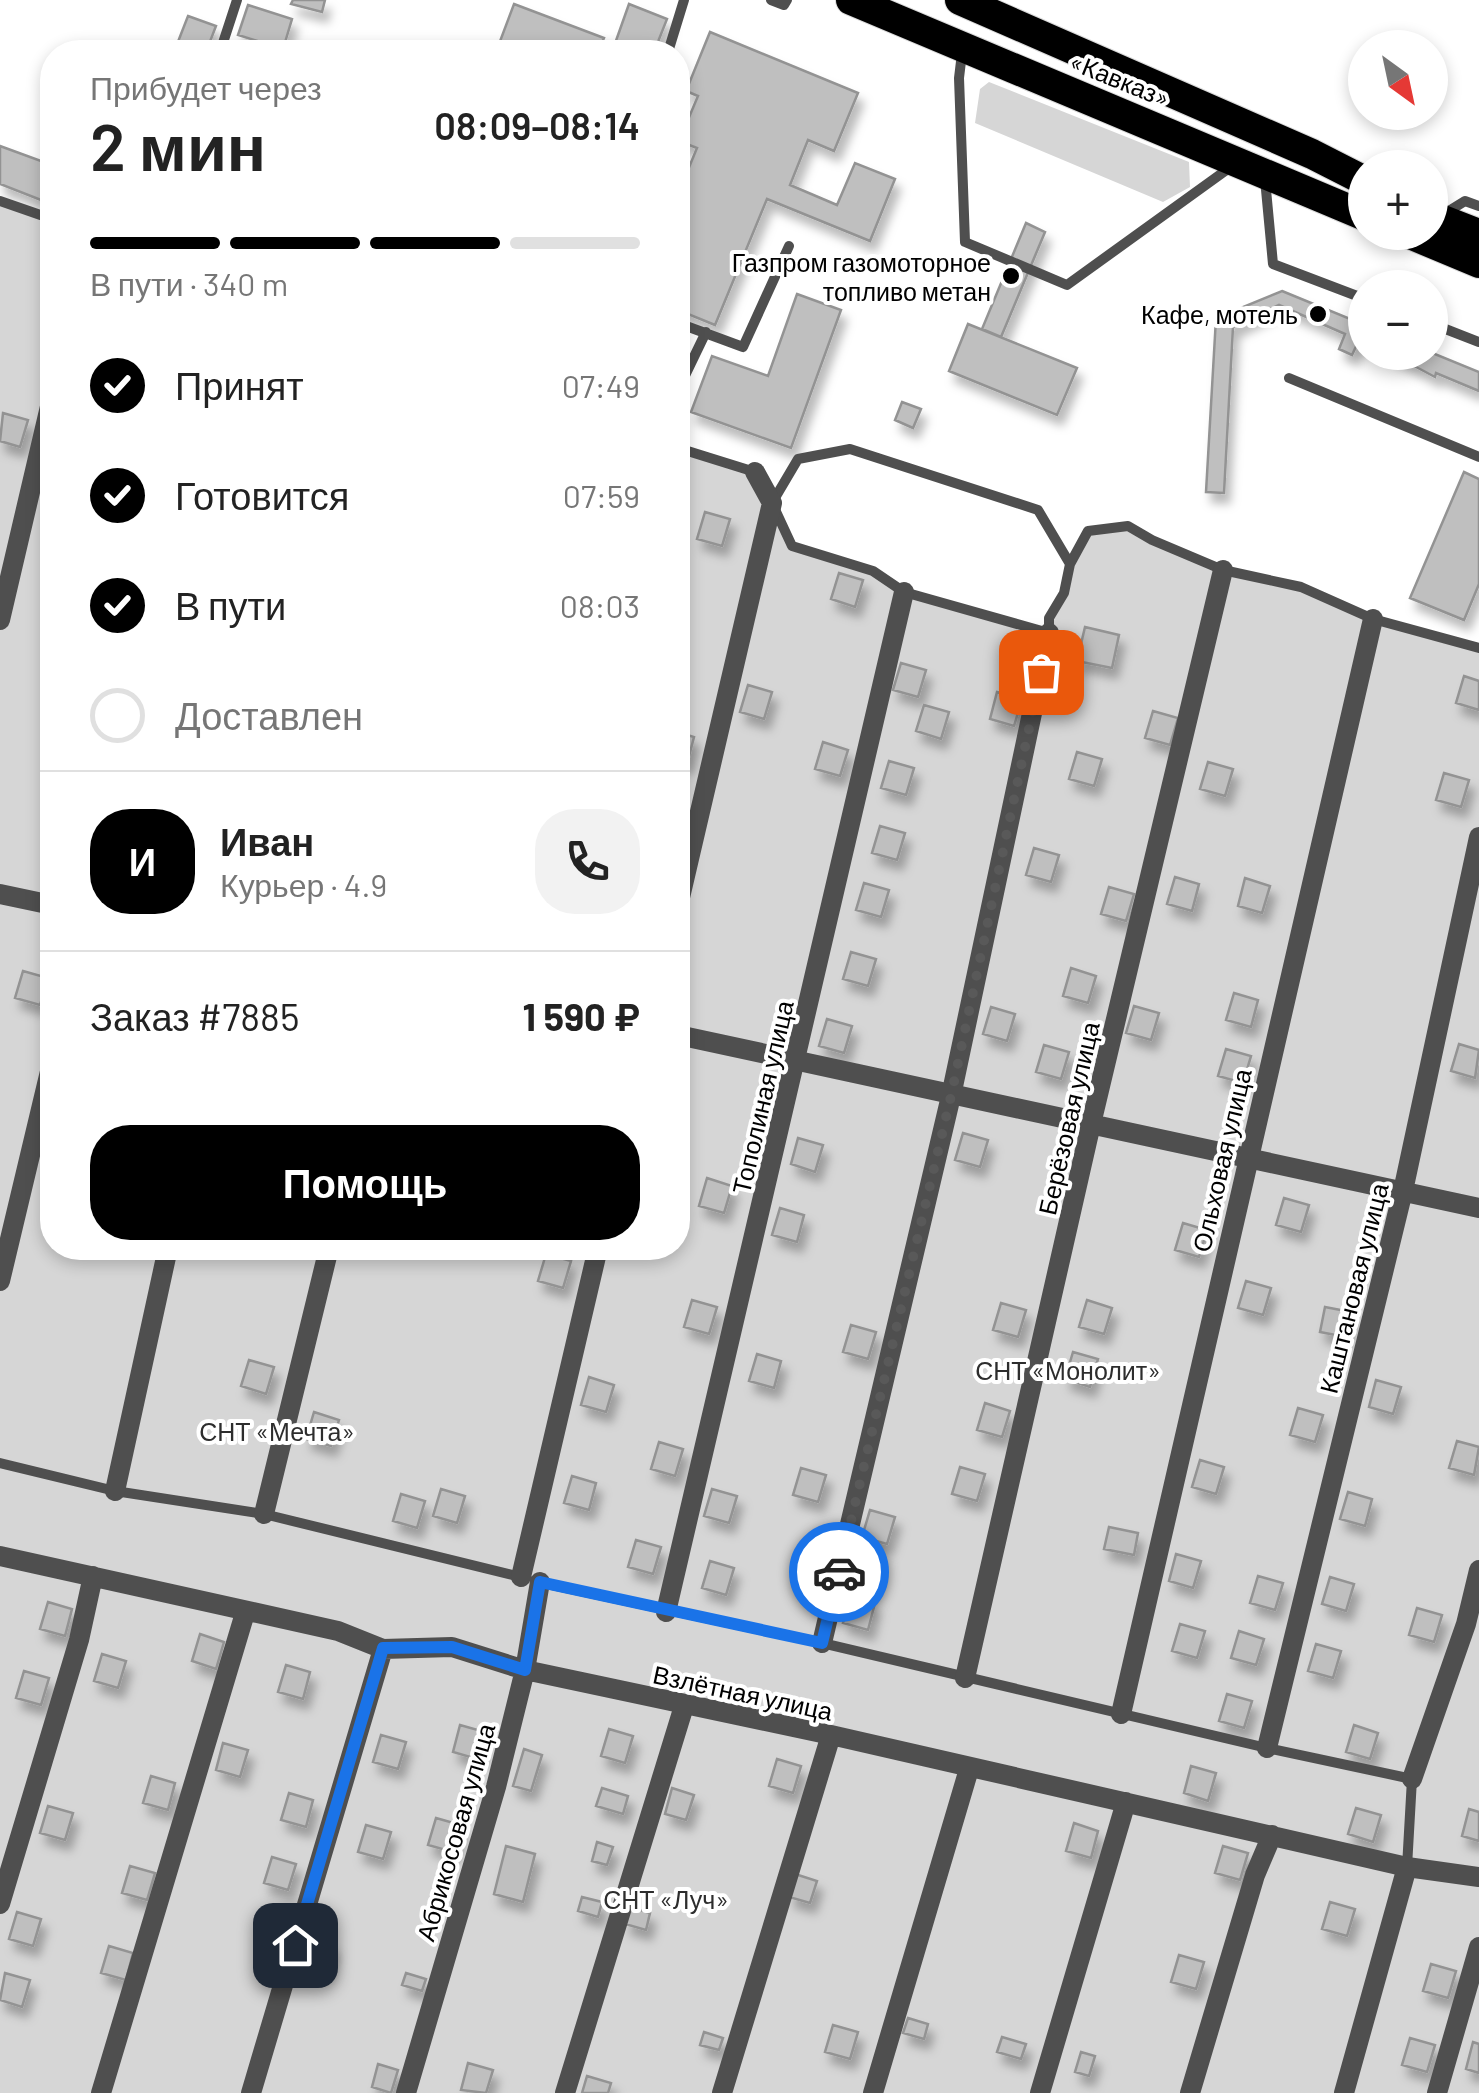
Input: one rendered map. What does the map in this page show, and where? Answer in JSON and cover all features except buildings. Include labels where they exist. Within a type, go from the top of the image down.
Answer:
[{"type":"highway","name":"«Кавказ»","points":[[851,0],[1348,209]]},
{"type":"highway","name":"«Кавказ»","points":[[960,0],[1348,172]]},
{"type":"highway","points":[[1448,222],[1479,234]]},
{"type":"highway","points":[[1448,250],[1479,263]]},
{"type":"street","points":[[0,620],[40,449]]},
{"type":"street","points":[[690,855],[772,503],[754,472]]},
{"type":"street","name":"Берёзовая улица","points":[[965,1678],[1223,570]]},
{"type":"street","name":"Тополиная улица","points":[[666,1612],[904,592]]},
{"type":"street","name":"Ольховая улица","points":[[1120,1714],[1373,618]]},
{"type":"street","points":[[822,1643],[951,1096],[1049,633]]},
{"type":"street","name":"Каштановая улица","points":[[1266,1748],[1403,1191],[1479,838]]},
{"type":"street","points":[[0,894],[40,902]]},
{"type":"street","points":[[690,1037],[1479,1208]]},
{"type":"street","points":[[0,1280],[40,1113]]},
{"type":"street","points":[[114,1491],[165,1260]]},
{"type":"street","points":[[264,1514],[326,1260]]},
{"type":"street","name":"Абрикосовая улица","points":[[406,2093],[496,1787],[525,1670],[531,1580],[596,1260]]},
{"type":"street","name":"Взлётная улица","points":[[0,1556],[338,1631],[383,1648],[452,1647],[525,1670],[684,1706],[831,1735],[1407,1867],[1479,1877]]},
{"type":"street","points":[[1412,1779],[1466,1624],[1479,1570]]},
{"type":"street","points":[[0,1904],[80,1640],[93,1576]]},
{"type":"street","points":[[101,2093],[245,1613]]},
{"type":"street","points":[[251,2093],[383,1648]]},
{"type":"street","points":[[566,2093],[684,1706]]},
{"type":"street","points":[[722,2093],[831,1735]]},
{"type":"street","points":[[873,2093],[969,1769]]},
{"type":"street","points":[[1040,2093],[1126,1802]]},
{"type":"street","points":[[1190,2093],[1255,1875],[1272,1835]]},
{"type":"street","points":[[1344,2093],[1407,1867]]},
{"type":"street","points":[[1437,2093],[1479,1947]]},
{"type":"lane","points":[[224,40],[237,0]]},
{"type":"lane","points":[[672,40],[684,0]]},
{"type":"lane","points":[[770,0],[784,5],[788,0]]},
{"type":"lane","points":[[962,47],[959,78],[965,242],[1066,285],[1251,166],[1273,264],[1348,293]]},
{"type":"lane","points":[[0,201],[40,215]]},
{"type":"lane","points":[[1448,209],[1465,201],[1479,206]]},
{"type":"lane","points":[[690,327],[744,347],[789,246]]},
{"type":"lane","points":[[1448,331],[1479,342]]},
{"type":"lane","points":[[690,365],[706,332]]},
{"type":"lane","points":[[1289,378],[1479,458]]},
{"type":"lane","points":[[1070,564],[1038,510],[850,448],[798,460],[772,503],[792,546],[873,572],[904,592],[1049,633],[1049,618],[1064,593],[1070,564],[1088,531],[1128,526],[1223,570],[1301,587],[1373,618],[1479,648]]},
{"type":"lane","points":[[690,452],[754,472]]},
{"type":"lane","points":[[0,1463],[114,1491],[264,1514],[666,1612],[822,1643],[1412,1779],[1407,1867]]},
{"type":"green space","points":[[989,82],[1189,162],[1190,187],[1163,202],[975,123],[980,89]]},
{"type":"green space","points":[[0,201],[40,215],[40,1260],[690,1260],[690,452],[755,472],[792,547],[873,571],[904,592],[1048,633],[1049,618],[1088,531],[1128,526],[1223,570],[1301,587],[1373,619],[1479,648],[1479,2093],[0,2093]]},
{"type":"way so far","points":[[839,1572],[951,1096],[1041,672]]},
{"type":"place","name":"Газпром газомоторное топливо метан","points":[[1011,276]]},
{"type":"place","name":"Кафе, мотель","points":[[1318,314]]},
{"type":"route","points":[[295,1945],[383,1648],[452,1647],[525,1670],[540,1582],[822,1643],[839,1572]]},
{"type":"park label","name":"СНТ «Монолит»","points":[[1068,1370]]},
{"type":"park label","name":"СНТ «Мечта»","points":[[277,1431]]},
{"type":"park label","name":"СНТ «Луч»","points":[[666,1899]]}]
